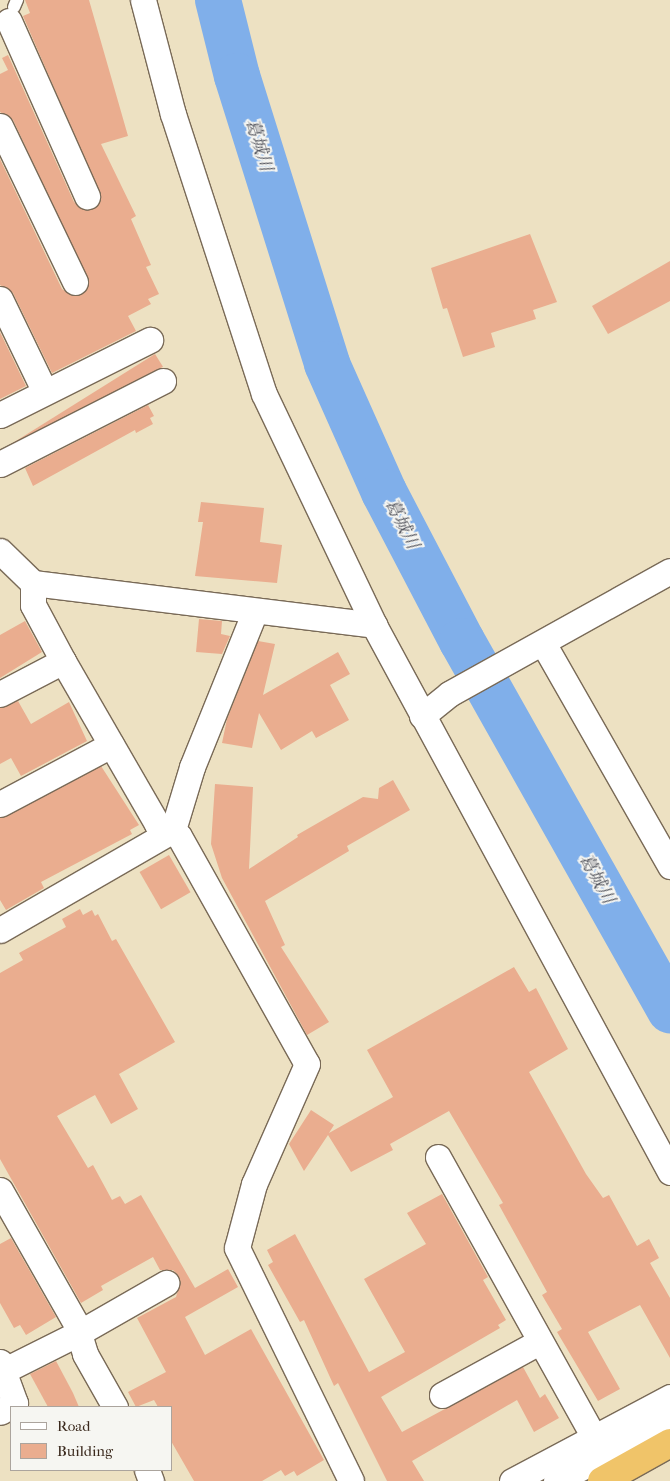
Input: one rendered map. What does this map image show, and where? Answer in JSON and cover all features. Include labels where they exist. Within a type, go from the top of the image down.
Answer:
[{"type":"highway","points":[[602,1481],[670,1443]]},
{"type":"street","points":[[143,0],[173,114],[264,394],[374,625],[670,1172]]},
{"type":"street","points":[[10,18],[87,196]]},
{"type":"street","points":[[0,126],[75,282]]},
{"type":"street","points":[[0,299],[45,392]]},
{"type":"street","points":[[0,414],[150,340]]},
{"type":"street","points":[[0,464],[163,381]]},
{"type":"street","points":[[0,551],[33,583],[374,625]]},
{"type":"street","points":[[422,716],[449,694],[670,571]]},
{"type":"street","points":[[33,583],[33,605],[63,661],[157,824],[173,830],[179,836],[307,1064],[254,1184],[237,1248],[350,1481]]},
{"type":"street","points":[[1,928],[173,830],[192,767],[255,611]]},
{"type":"street","points":[[538,646],[670,866]]},
{"type":"street","points":[[0,694],[63,661]]},
{"type":"street","points":[[0,804],[111,744]]},
{"type":"street","points":[[438,1156],[538,1342],[594,1437]]},
{"type":"street","points":[[0,1190],[76,1324],[77,1334],[114,1406]]},
{"type":"street","points":[[0,1412],[15,1403],[2,1366],[77,1334],[166,1283]]},
{"type":"street","points":[[442,1395],[538,1342]]},
{"type":"street","points":[[512,1481],[670,1397]]},
{"type":"street","points":[[556,1481],[670,1421]]},
{"type":"building","points":[[25,0],[89,0],[128,136],[101,144],[136,216],[131,219],[151,265],[146,267],[159,294],[148,299],[151,304],[128,316],[136,331],[52,373],[13,293],[0,285],[0,159],[62,289],[73,296],[81,295],[89,283],[13,120],[0,112],[0,74],[8,70],[2,58],[8,55],[74,202],[85,210],[92,209],[101,197],[23,16],[30,13]]},
{"type":"building","points":[[530,234],[557,302],[533,310],[536,319],[491,333],[495,347],[463,357],[447,308],[443,309],[431,268]]},
{"type":"building","points":[[670,261],[670,301],[608,334],[592,306]]},
{"type":"building","points":[[0,332],[26,386],[0,399]]},
{"type":"building","points":[[155,354],[163,367],[17,458],[9,445]]},
{"type":"building","points":[[148,405],[154,416],[150,418],[153,424],[136,433],[135,430],[33,486],[25,468]]},
{"type":"building","points":[[201,502],[264,508],[260,542],[282,545],[277,583],[195,576],[203,522],[198,522]]},
{"type":"building","points":[[199,619],[222,621],[221,634],[230,636],[222,654],[196,652]]},
{"type":"building","points":[[25,621],[42,652],[0,678],[0,635]]},
{"type":"building","points":[[258,641],[275,644],[263,695],[338,652],[350,674],[330,685],[349,720],[316,738],[312,731],[281,750],[259,713],[252,748],[222,743],[227,719]]},
{"type":"building","points":[[18,701],[31,724],[69,702],[87,741],[21,776],[11,758],[0,764],[0,708]]},
{"type":"building","points":[[101,766],[139,825],[130,830],[132,834],[41,882],[44,888],[6,910],[0,900],[0,818]]},
{"type":"building","points":[[393,780],[410,810],[347,846],[349,851],[265,901],[285,945],[281,947],[329,1022],[307,1035],[222,878],[211,844],[215,784],[253,787],[249,869],[298,837],[297,835],[363,797],[378,799],[379,788]]},
{"type":"building","points":[[169,855],[190,892],[161,909],[140,872]]},
{"type":"building","points":[[80,909],[83,915],[92,910],[95,916],[98,914],[112,941],[116,939],[175,1042],[119,1074],[138,1109],[111,1124],[95,1095],[57,1116],[88,1168],[93,1165],[112,1200],[120,1196],[125,1204],[141,1195],[195,1288],[228,1269],[238,1287],[185,1317],[205,1355],[251,1329],[324,1460],[297,1476],[294,1471],[285,1476],[281,1470],[262,1481],[194,1481],[172,1443],[172,1406],[157,1406],[154,1400],[135,1406],[128,1392],[166,1372],[137,1318],[176,1297],[180,1284],[178,1275],[173,1270],[160,1270],[153,1257],[101,1286],[103,1290],[81,1303],[0,1159],[0,973],[23,960],[19,953],[66,927],[62,919]]},
{"type":"building","points":[[514,967],[529,992],[536,988],[568,1049],[529,1072],[586,1174],[603,1198],[609,1195],[637,1246],[649,1239],[659,1258],[650,1263],[670,1298],[670,1358],[640,1305],[588,1332],[620,1389],[598,1401],[557,1332],[562,1329],[542,1295],[547,1292],[499,1205],[503,1203],[449,1111],[390,1144],[393,1150],[351,1172],[328,1135],[304,1171],[289,1144],[311,1110],[334,1125],[329,1133],[393,1097],[367,1050]]},
{"type":"building","points":[[442,1194],[488,1277],[483,1280],[506,1320],[498,1325],[500,1328],[381,1397],[402,1432],[523,1367],[540,1398],[545,1394],[559,1418],[534,1432],[517,1400],[412,1461],[424,1481],[387,1481],[338,1383],[334,1386],[304,1320],[300,1322],[268,1265],[273,1262],[267,1250],[295,1234],[369,1372],[405,1352],[364,1279],[426,1244],[407,1213]]},
{"type":"building","points":[[11,1238],[56,1317],[26,1335],[20,1325],[14,1328],[0,1303],[0,1244]]},
{"type":"building","points":[[56,1361],[79,1406],[47,1406],[30,1374]]},
{"type":"waterway","name":"葛城川","points":[[218,0],[237,76],[327,364],[384,492],[462,641],[670,1010]]}]
